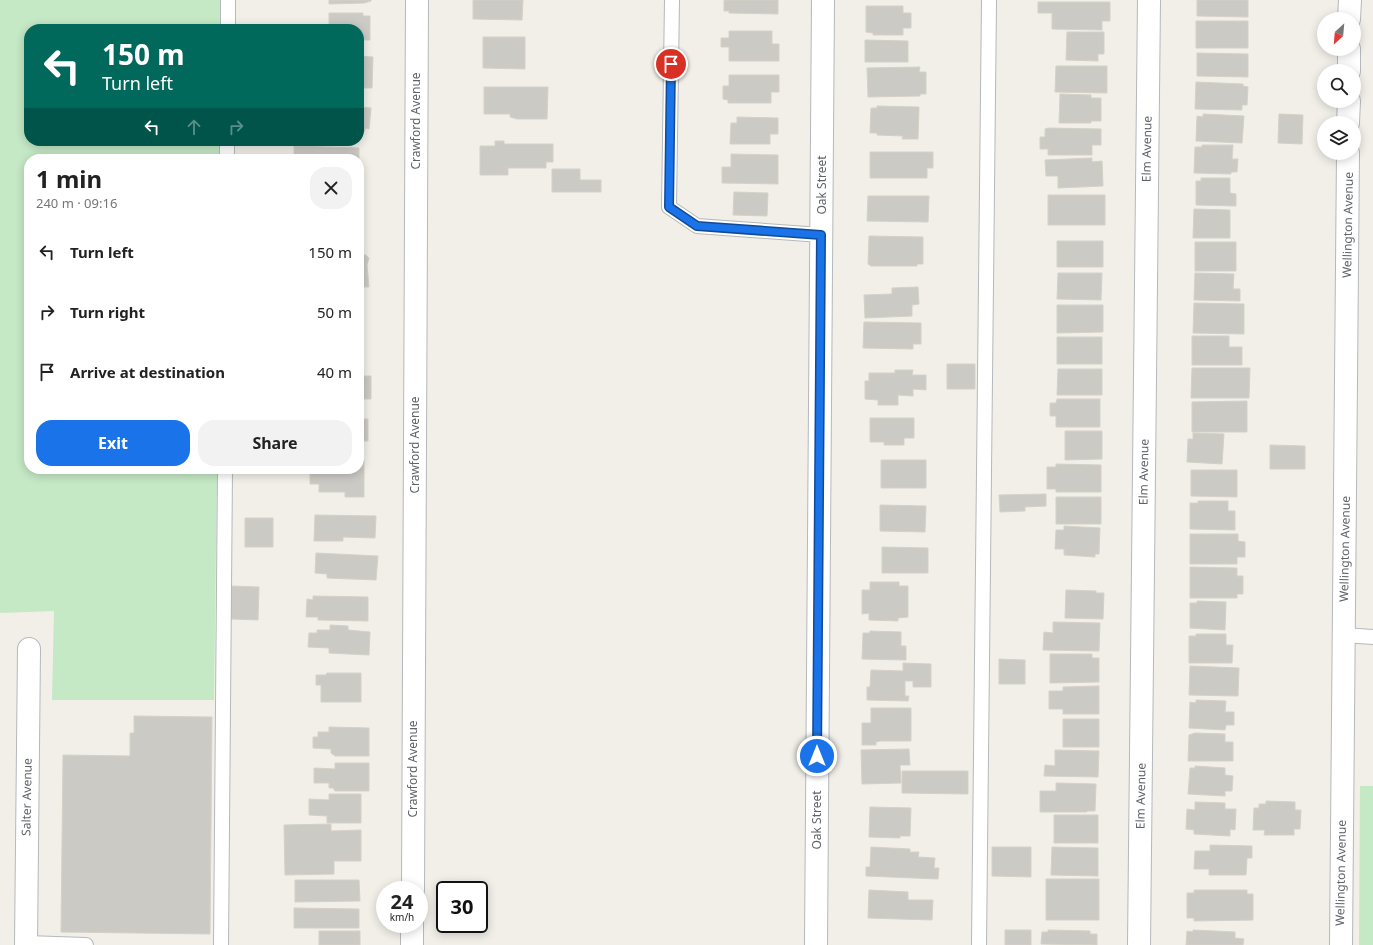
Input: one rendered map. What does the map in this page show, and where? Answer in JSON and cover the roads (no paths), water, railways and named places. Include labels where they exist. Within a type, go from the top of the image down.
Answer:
[{"type":"street","name":"Crawford Avenue","points":[[413,881],[417,0]]},
{"type":"street","name":"Oak Street","points":[[816,945],[823,0]]},
{"type":"street","name":"Elm Avenue","points":[[1139,945],[1149,0]]},
{"type":"street","points":[[1349,12],[1350,0]]},
{"type":"street","name":"Wellington Avenue","points":[[1341,945],[1348,160]]},
{"type":"street","name":"Salter Avenue","points":[[26,944],[29,649]]},
{"type":"street","points":[[412,933],[412,945]]},
{"type":"lane","points":[[228,0],[228,24]]},
{"type":"lane","points":[[672,0],[669,207],[697,226],[821,235]]},
{"type":"lane","points":[[978,945],[989,0]]},
{"type":"lane","points":[[221,945],[224,474]]},
{"type":"lane","points":[[1344,636],[1373,637]]},
{"type":"lane","points":[[26,944],[86,945]]}]
